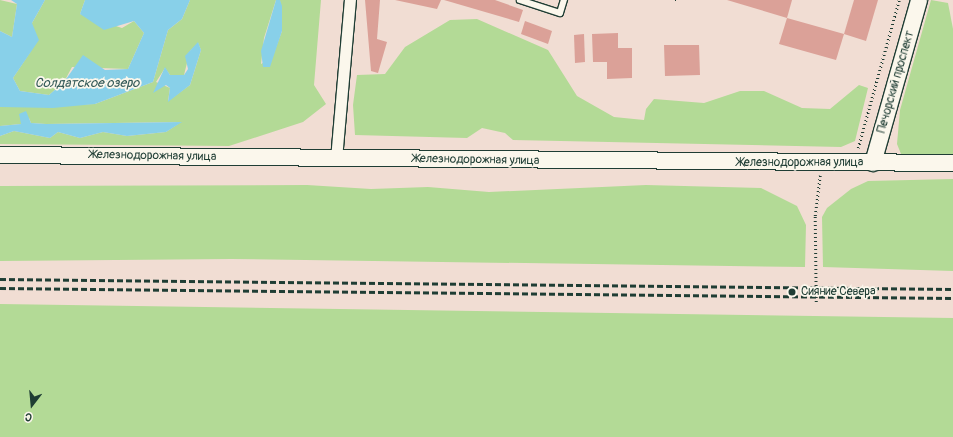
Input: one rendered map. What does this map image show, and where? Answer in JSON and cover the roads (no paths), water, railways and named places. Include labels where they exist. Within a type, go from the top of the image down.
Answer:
[{"type":"main road","name":"Печорский проспект","points":[[873,163],[919,0]]},
{"type":"main road","name":"Железнодорожная улица","points":[[0,155],[953,163]]},
{"type":"street","points":[[336,158],[350,0]]},
{"type":"lane","points":[[520,0],[560,13],[564,0]]},
{"type":"water","name":"Солдатское озеро","points":[[11,0],[45,0],[32,23],[39,40],[13,78],[20,91],[49,95],[64,82],[83,55],[105,70],[128,69],[144,33],[134,21],[104,30],[80,14],[85,0],[190,0],[182,19],[168,30],[153,82],[95,104],[53,108],[0,107],[0,31],[12,37],[17,4]]},
{"type":"water","points":[[276,0],[280,0],[282,6],[282,31],[270,67],[263,67],[261,51]]},
{"type":"water","points":[[198,42],[201,50],[190,85],[168,102],[170,88],[166,85],[153,93],[165,67],[170,75],[184,75],[188,69],[185,56]]},
{"type":"water","points":[[26,111],[31,123],[182,122],[166,132],[127,136],[103,132],[80,138],[58,132],[50,138],[14,131],[0,136],[0,126],[21,124],[19,114]]},
{"type":"railway","points":[[0,279],[953,289]]},
{"type":"railway","points":[[0,288],[953,298]]},
{"type":"place","name":"Сияние Севера","points":[[792,292]]}]
